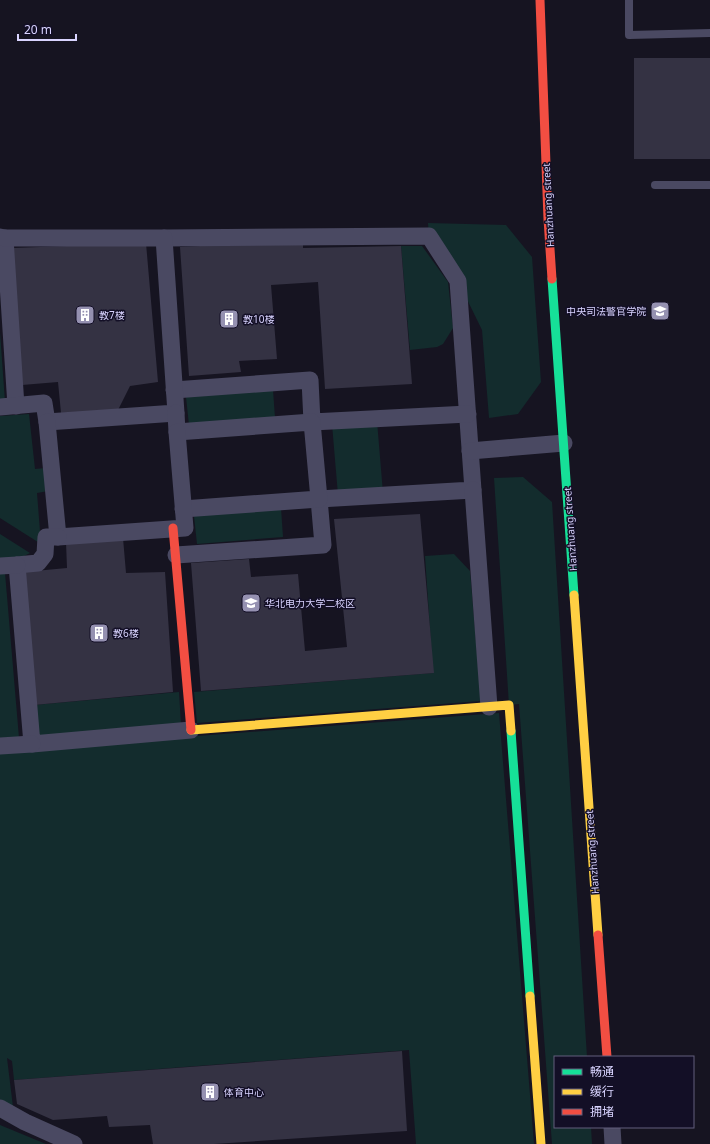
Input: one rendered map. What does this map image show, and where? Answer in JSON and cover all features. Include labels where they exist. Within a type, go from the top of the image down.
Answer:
[{"type":"street","name":"Hanzhuang street","points":[[540,0],[548,219],[607,1056]]},
{"type":"street","points":[[58,537],[44,403],[8,407],[2,237],[164,238],[429,236],[458,281],[489,707]]},
{"type":"street","points":[[0,566],[38,563],[45,554],[46,537],[185,528],[164,238]]},
{"type":"street","points":[[174,390],[310,380],[312,422],[323,545],[176,555]]},
{"type":"street","points":[[47,422],[176,413]]},
{"type":"street","points":[[177,432],[312,422],[468,414]]},
{"type":"street","points":[[470,451],[564,443]]},
{"type":"street","points":[[183,509],[473,490]]},
{"type":"street","points":[[173,528],[191,730]]},
{"type":"street","points":[[17,565],[32,744]]},
{"type":"street","points":[[0,746],[508,705],[541,1144]]},
{"type":"street","points":[[0,1108],[25,1122],[70,1143]]},
{"type":"street","points":[[612,1128],[613,1144]]},
{"type":"lane","points":[[630,0],[629,35],[710,33]]},
{"type":"lane","points":[[655,185],[710,185]]},
{"type":"green space","points":[[428,223],[506,225],[532,257],[541,382],[518,414],[489,418],[482,330],[458,281],[429,236]]},
{"type":"green space","points":[[401,246],[422,246],[448,282],[453,328],[443,344],[437,347],[410,350]]},
{"type":"green space","points":[[0,332],[5,402],[0,402]]},
{"type":"green space","points":[[273,390],[275,418],[189,425],[186,397]]},
{"type":"green space","points":[[29,414],[35,469],[46,468],[48,491],[37,493],[41,544],[0,518],[0,416]]},
{"type":"green space","points":[[377,421],[383,493],[338,495],[332,424]]},
{"type":"green space","points":[[523,477],[552,502],[587,1056],[554,1056],[554,1128],[591,1128],[592,1144],[552,1144],[519,704],[509,705],[494,478]]},
{"type":"green space","points":[[281,508],[283,537],[197,544],[194,516]]},
{"type":"green space","points":[[0,534],[30,553],[22,557],[0,559]]},
{"type":"green space","points":[[454,554],[470,571],[481,701],[197,723],[194,692],[433,673],[425,556]]},
{"type":"green space","points":[[0,573],[5,573],[19,738],[0,739]]},
{"type":"green space","points":[[179,692],[181,725],[37,737],[34,705]]},
{"type":"green space","points":[[499,713],[534,1144],[416,1144],[409,1050],[14,1080],[12,1061],[7,1058],[13,1107],[0,1100],[0,751]]},
{"type":"green space","points":[[0,1125],[46,1144],[0,1144]]},
{"type":"building","points":[[634,58],[710,58],[710,159],[634,159]]},
{"type":"building","name":"教10楼","points":[[303,241],[303,248],[401,246],[412,384],[325,389],[318,282],[271,285],[277,359],[239,361],[241,372],[189,376],[180,247]]},
{"type":"building","name":"教7楼","points":[[146,243],[158,382],[130,386],[118,410],[61,413],[58,382],[22,385],[13,248]]},
{"type":"building","points":[[420,514],[434,673],[201,691],[191,563],[249,559],[251,577],[298,574],[305,651],[347,647],[334,519]]},
{"type":"building","name":"教6楼","points":[[123,538],[126,573],[165,572],[173,692],[34,705],[24,572],[67,568],[66,542]]},
{"type":"building","name":"体育中心","points":[[402,1051],[407,1131],[214,1144],[153,1144],[150,1125],[109,1127],[107,1116],[53,1120],[17,1104],[14,1080]]},
{"type":"traffic: fast","points":[[552,279],[574,595]]},
{"type":"traffic: fast","points":[[511,731],[530,996]]},
{"type":"traffic: slow","points":[[574,595],[598,935]]},
{"type":"traffic: slow","points":[[191,730],[509,705],[511,731]]},
{"type":"traffic: slow","points":[[530,996],[541,1144]]},
{"type":"traffic: jam","points":[[540,0],[548,219],[552,279]]},
{"type":"traffic: jam","points":[[173,528],[191,730]]},
{"type":"traffic: jam","points":[[598,935],[607,1056]]},
{"type":"place","name":"中央司法警官学院","points":[[660,311]]},
{"type":"place","name":"教7楼","points":[[85,315]]},
{"type":"place","name":"教10楼","points":[[229,319]]},
{"type":"place","name":"华北电力大学二校区","points":[[251,603]]},
{"type":"place","name":"教6楼","points":[[99,633]]},
{"type":"place","name":"体育中心","points":[[210,1092]]}]
